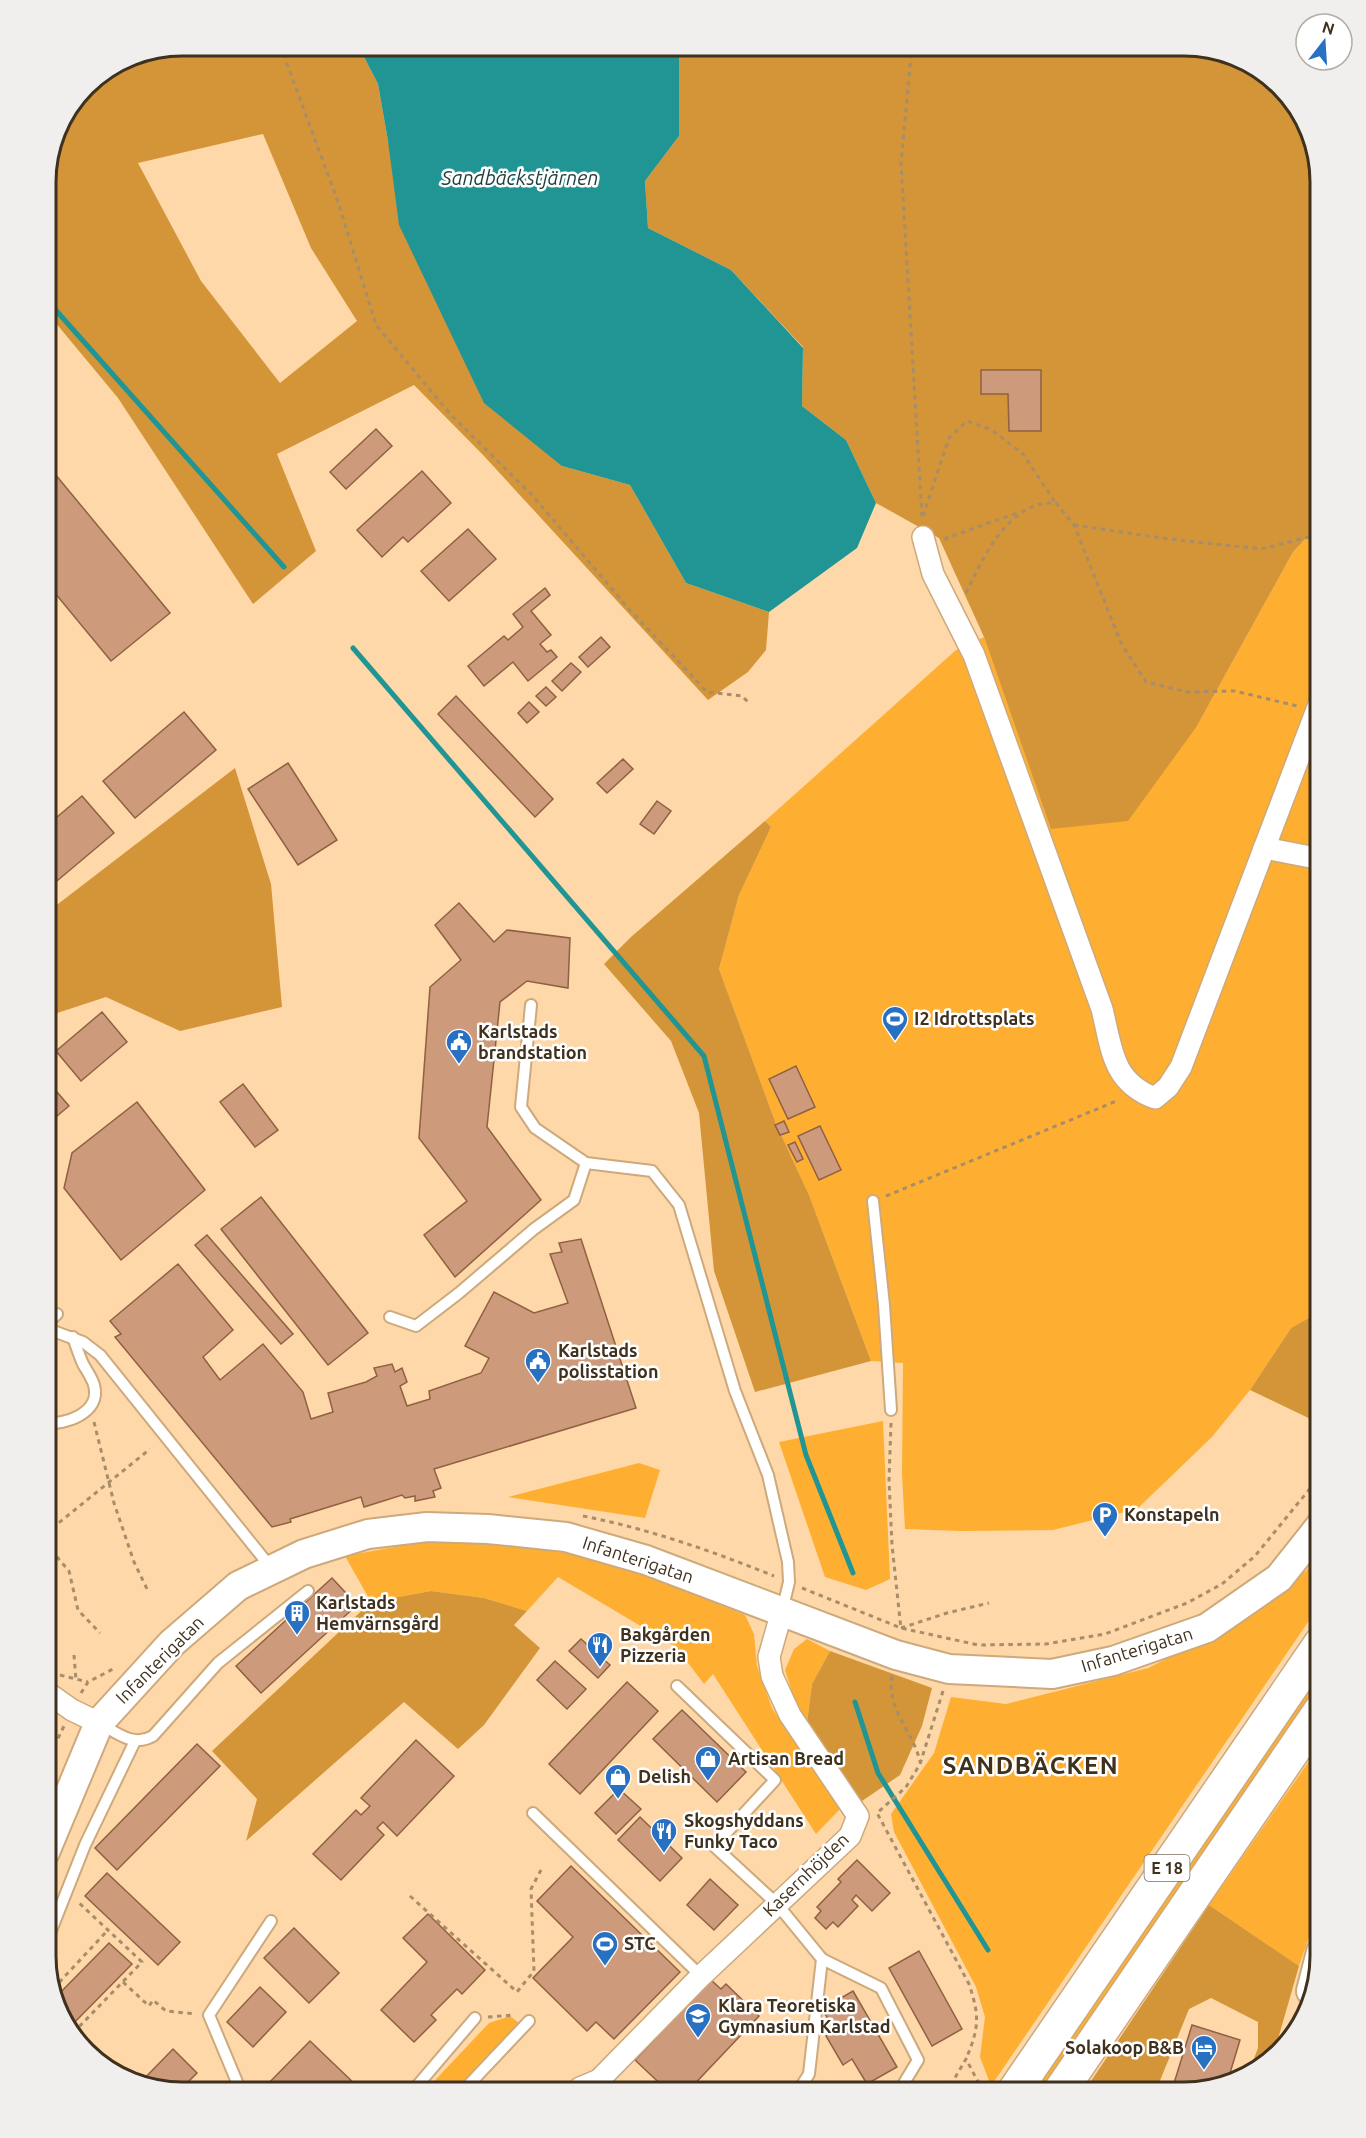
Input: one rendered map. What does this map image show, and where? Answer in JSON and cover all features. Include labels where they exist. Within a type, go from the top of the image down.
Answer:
[{"type":"highway","name":"E 18","points":[[1021,2082],[1310,1659]]},
{"type":"highway","name":"E 18","points":[[1067,2082],[1310,1726]]},
{"type":"street","points":[[924,541],[933,574],[974,655],[1102,1009],[1114,1060],[1125,1080],[1141,1092],[1155,1098],[1168,1087],[1181,1067],[1310,728]]},
{"type":"street","points":[[1264,848],[1310,857]]},
{"type":"street","name":"Infanterigatan","points":[[56,1826],[99,1723],[172,1643],[267,1561],[304,1554],[368,1534],[427,1527],[488,1529],[566,1537],[646,1560],[782,1611],[898,1641],[949,1669],[1052,1674],[1113,1661],[1207,1628],[1279,1578],[1310,1539]]},
{"type":"street","name":"Kasernhöjden","points":[[595,2082],[701,1976],[850,1836],[858,1816],[790,1715],[772,1676],[769,1657],[782,1611]]},
{"type":"street","points":[[56,1699],[72,1710],[99,1723]]},
{"type":"lane","points":[[531,1005],[521,1107],[535,1128],[586,1163],[652,1171],[679,1205],[735,1391],[768,1475],[788,1562],[789,1582],[782,1611]]},
{"type":"lane","points":[[390,1317],[416,1326],[459,1293],[534,1229],[574,1200],[586,1163]]},
{"type":"lane","points":[[873,1201],[884,1305],[891,1410]]},
{"type":"lane","points":[[56,1331],[88,1344],[100,1355],[267,1561]]},
{"type":"lane","points":[[56,1423],[74,1420],[89,1407],[95,1392],[73,1337]]},
{"type":"lane","points":[[99,1723],[135,1741],[146,1740],[153,1736],[218,1663],[308,1591]]},
{"type":"lane","points":[[677,1686],[775,1780],[714,1846],[777,1904],[822,1959],[881,1988],[918,2060],[905,2082]]},
{"type":"lane","points":[[56,1919],[85,1845],[135,1741]]},
{"type":"lane","points":[[533,1813],[701,1976]]},
{"type":"lane","points":[[237,2082],[209,2015],[271,1921]]},
{"type":"lane","points":[[804,2082],[809,2074],[822,1959]]},
{"type":"lane","points":[[420,2082],[475,2018]]},
{"type":"lane","points":[[471,2082],[529,2021]]},
{"type":"path","points":[[284,56],[339,205],[376,325],[451,415],[532,495],[629,609],[707,692],[742,696],[749,703]]},
{"type":"path","points":[[911,56],[901,163],[922,520],[949,438],[967,421],[992,430],[1023,454],[1074,525],[1121,644],[1146,682],[1187,692],[1235,691],[1310,704]]},
{"type":"path","points":[[924,541],[1022,512],[1039,504],[1056,503]]},
{"type":"path","points":[[954,618],[981,562],[1002,531],[1022,512]]},
{"type":"path","points":[[1074,525],[1261,549],[1310,537]]},
{"type":"path","points":[[873,1201],[1119,1100],[1125,1080]]},
{"type":"path","points":[[89,1407],[114,1503],[134,1562],[148,1591]]},
{"type":"path","points":[[891,1410],[889,1480],[898,1641],[891,1682],[892,1699],[898,1716],[918,1751],[920,1764]]},
{"type":"path","points":[[56,1436],[60,1423]]},
{"type":"path","points":[[56,1525],[150,1449]]},
{"type":"path","points":[[56,1556],[69,1571],[78,1610],[100,1633]]},
{"type":"path","points":[[898,1641],[947,1613],[989,1603]]},
{"type":"path","points":[[74,1655],[76,1680]]},
{"type":"path","points":[[949,1669],[920,1764],[906,1787],[877,1813],[969,1984],[977,2007],[976,2033],[966,2060],[953,2082]]},
{"type":"path","points":[[56,1673],[63,1677],[88,1682]]},
{"type":"path","points":[[410,1896],[517,1992],[534,1971],[531,1889],[542,1870]]},
{"type":"path","points":[[67,1892],[142,1962],[78,2028]]},
{"type":"path","points":[[58,1982],[108,1930]]},
{"type":"path","points":[[122,1982],[149,2006],[153,2000],[166,2010],[209,2015]]},
{"type":"path","points":[[475,2018],[515,2014]]},
{"type":"path","points":[[966,2060],[978,2082]]},
{"type":"shaded area","points":[[364,56],[378,84],[388,141],[562,466],[630,485],[686,583],[769,612],[766,650],[748,672],[708,700],[484,456],[414,385],[277,454],[316,551],[253,604],[118,398],[56,323],[56,173],[65,133],[81,105],[92,92],[118,72],[157,58]],"holes":[[[263,134],[311,248],[357,321],[280,383],[201,281],[138,163]]]},
{"type":"shaded area","points":[[679,56],[1193,56],[1225,62],[1241,68],[1268,87],[1289,111],[1304,141],[1310,173],[1310,534],[1293,552],[1197,726],[1128,821],[1051,829],[984,637],[939,538],[876,503],[846,440],[802,406],[803,347],[731,270],[648,228],[645,181],[679,136]]},
{"type":"shaded area","points":[[1310,534],[1310,1317],[1291,1328],[1250,1390],[1212,1437],[1137,1509],[1053,1530],[905,1529],[902,1474],[903,1363],[871,1361],[809,1195],[776,1124],[719,969],[739,895],[771,827],[765,821],[956,650],[984,637],[1051,828],[1197,726],[1293,552]]},
{"type":"shaded area","points":[[235,768],[271,884],[282,1007],[180,1031],[106,997],[56,1013],[56,906]]},
{"type":"shaded area","points":[[765,821],[771,827],[739,895],[719,969],[776,1124],[809,1195],[871,1361],[755,1392],[714,1271],[699,1113],[671,1041],[604,964],[631,937]]},
{"type":"shaded area","points":[[1310,1317],[1310,1419],[1250,1390],[1291,1328]]},
{"type":"shaded area","points":[[883,1421],[890,1579],[866,1590],[825,1577],[779,1442]]},
{"type":"shaded area","points":[[639,1463],[660,1470],[645,1518],[508,1497]]},
{"type":"shaded area","points":[[486,1540],[565,1552],[638,1572],[745,1615],[754,1634],[757,1666],[772,1708],[841,1808],[816,1834],[713,1674],[704,1684],[676,1647],[558,1577],[527,1611],[484,1598],[431,1591],[371,1602],[345,1556],[427,1541]]},
{"type":"shaded area","points":[[1310,1565],[1310,1619],[994,2082],[989,2082],[980,2057],[985,2017],[976,1987],[894,1832],[891,1814],[934,1753],[951,1697],[1006,1704],[1148,1668],[1238,1623],[1306,1571]]},
{"type":"shaded area","points":[[431,1591],[484,1598],[527,1611],[514,1625],[540,1648],[484,1725],[458,1749],[404,1702],[246,1841],[257,1799],[212,1751],[371,1602]]},
{"type":"shaded area","points":[[807,1639],[830,1651],[812,1684],[807,1723],[793,1695],[785,1670],[794,1649]]},
{"type":"shaded area","points":[[830,1651],[932,1688],[922,1726],[900,1775],[862,1801],[807,1723],[812,1684]]},
{"type":"shaded area","points":[[1310,1685],[1310,1705],[1124,1981],[1054,2082],[1039,2082]]},
{"type":"shaded area","points":[[1310,1760],[1310,1934],[1299,1966],[1209,1905]]},
{"type":"shaded area","points":[[1209,1905],[1299,1966],[1277,2042],[1252,2063],[1258,2048],[1258,2022],[1211,1998],[1189,2009],[1159,2082],[1090,2082]]},
{"type":"shaded area","points":[[510,2016],[519,2023],[505,2037],[508,2040],[468,2082],[433,2082],[489,2023]]},
{"type":"water","name":"Sandbäckstjärnen","points":[[364,56],[679,56],[679,136],[645,181],[648,228],[731,270],[803,348],[802,406],[846,440],[876,503],[857,548],[769,612],[686,583],[630,485],[562,466],[484,403],[399,225],[378,84]]},
{"type":"building","points":[[981,370],[1041,370],[1041,431],[1009,431],[1008,394],[981,394]]},
{"type":"building","points":[[376,429],[392,446],[346,489],[330,472]]},
{"type":"building","points":[[422,471],[451,503],[408,542],[403,537],[382,557],[357,530]]},
{"type":"building","points":[[56,475],[170,613],[111,661],[56,594]]},
{"type":"building","points":[[468,529],[496,559],[449,601],[421,571]]},
{"type":"building","points":[[545,588],[550,595],[531,611],[551,635],[540,644],[547,652],[551,650],[557,657],[528,681],[513,662],[484,686],[468,666],[504,636],[508,640],[523,627],[513,614]]},
{"type":"building","points":[[601,637],[610,647],[588,667],[579,657]]},
{"type":"building","points":[[571,663],[581,672],[562,691],[552,681]]},
{"type":"building","points":[[546,687],[556,697],[546,706],[536,696]]},
{"type":"building","points":[[456,696],[553,799],[535,817],[438,714]]},
{"type":"building","points":[[529,702],[539,712],[527,723],[518,713]]},
{"type":"building","points":[[184,712],[216,750],[135,818],[103,781]]},
{"type":"building","points":[[623,759],[633,769],[607,793],[597,783]]},
{"type":"building","points":[[288,763],[337,840],[298,865],[248,789]]},
{"type":"building","points":[[82,796],[114,833],[56,882],[56,818]]},
{"type":"building","points":[[657,801],[671,811],[654,834],[640,824]]},
{"type":"building","name":"Karlstads brandstation","points":[[459,903],[494,942],[507,930],[570,938],[568,988],[527,981],[500,1002],[487,1127],[541,1200],[455,1277],[424,1235],[467,1201],[419,1138],[430,987],[461,960],[435,925]]},
{"type":"building","points":[[102,1012],[127,1042],[81,1081],[56,1051]]},
{"type":"building","points":[[796,1066],[815,1107],[788,1119],[769,1079]]},
{"type":"building","points":[[243,1084],[278,1130],[255,1147],[220,1102]]},
{"type":"building","points":[[56,1091],[69,1106],[56,1117]]},
{"type":"building","points":[[137,1102],[205,1190],[121,1260],[64,1188],[72,1153]]},
{"type":"building","points":[[784,1121],[789,1132],[780,1135],[775,1125]]},
{"type":"building","points":[[820,1126],[841,1170],[819,1180],[798,1136]]},
{"type":"building","points":[[795,1142],[803,1159],[797,1162],[788,1145]]},
{"type":"building","points":[[261,1197],[368,1333],[328,1365],[221,1229]]},
{"type":"building","points":[[207,1235],[293,1334],[281,1344],[195,1245]]},
{"type":"building","name":"Karlstads polisstation","points":[[581,1239],[636,1408],[434,1469],[441,1488],[433,1491],[435,1497],[415,1501],[415,1496],[405,1498],[402,1495],[364,1507],[361,1497],[290,1519],[291,1522],[272,1527],[115,1337],[121,1334],[110,1321],[178,1264],[233,1330],[203,1357],[220,1380],[263,1344],[303,1392],[311,1419],[333,1412],[328,1393],[366,1382],[377,1376],[374,1368],[392,1364],[395,1372],[402,1368],[407,1382],[400,1386],[407,1406],[430,1399],[429,1391],[481,1373],[489,1358],[465,1346],[494,1292],[534,1313],[568,1303],[550,1254],[562,1252],[559,1243]]},
{"type":"building","name":"Karlstads Hemvärnsgård","points":[[332,1578],[357,1605],[261,1693],[236,1666]]},
{"type":"building","points":[[581,1639],[610,1665],[598,1678],[569,1651]]},
{"type":"building","points":[[555,1661],[586,1689],[567,1709],[537,1680]]},
{"type":"building","points":[[627,1682],[658,1711],[580,1794],[549,1764]]},
{"type":"building","points":[[682,1710],[746,1772],[717,1802],[653,1739]]},
{"type":"building","points":[[416,1740],[454,1776],[397,1836],[383,1822],[377,1828],[384,1835],[341,1880],[313,1854],[356,1810],[361,1815],[370,1806],[361,1798]]},
{"type":"building","points":[[197,1744],[220,1766],[117,1870],[95,1848]]},
{"type":"building","points":[[619,1789],[641,1809],[616,1834],[595,1813]]},
{"type":"building","points":[[640,1817],[682,1858],[660,1881],[618,1840]]},
{"type":"building","points":[[857,1860],[890,1893],[872,1911],[856,1895],[852,1900],[858,1906],[838,1927],[833,1922],[826,1929],[815,1918],[821,1911],[817,1907],[841,1882],[838,1879]]},
{"type":"building","points":[[571,1866],[680,1972],[614,2039],[596,2022],[587,2031],[533,1978],[573,1937],[537,1901]]},
{"type":"building","points":[[107,1873],[180,1942],[158,1965],[85,1896]]},
{"type":"building","points":[[710,1879],[738,1905],[714,1930],[687,1905]]},
{"type":"building","points":[[428,1914],[485,1970],[462,1994],[457,1989],[431,2015],[436,2020],[414,2042],[381,2010],[427,1962],[403,1938]]},
{"type":"building","points":[[294,1928],[339,1973],[309,2003],[264,1958]]},
{"type":"building","points":[[109,1943],[132,1964],[74,2023],[61,1992]]},
{"type":"building","points":[[919,1951],[962,2029],[932,2046],[889,1968]]},
{"type":"building","name":"Klara Teoretiska Gymnasium Karlstad","points":[[711,1980],[721,1989],[726,1984],[759,2016],[696,2082],[658,2082],[635,2060]]},
{"type":"building","points":[[260,1987],[286,2012],[253,2047],[227,2022]]},
{"type":"building","points":[[853,1991],[897,2067],[871,2082],[866,2082],[852,2059],[843,2065],[826,2036],[835,2030],[822,2009]]},
{"type":"building","points":[[1192,2025],[1240,2040],[1230,2074],[1201,2081],[1174,2082]]},
{"type":"building","points":[[310,2041],[353,2082],[270,2082]]},
{"type":"building","points":[[173,2049],[197,2073],[188,2082],[146,2077]]},
{"type":"waterway","points":[[56,310],[284,567]]},
{"type":"waterway","points":[[353,648],[704,1056],[806,1455],[853,1573]]},
{"type":"waterway","points":[[855,1702],[878,1773],[988,1950]]},
{"type":"place","name":"I2 Idrottsplats","points":[[895,1042]]},
{"type":"place","name":"Karlstads brandstation","points":[[459,1065]]},
{"type":"place","name":"Karlstads polisstation","points":[[538,1384]]},
{"type":"place","name":"Konstapeln","points":[[1105,1538]]},
{"type":"place","name":"Karlstads Hemvärnsgård","points":[[297,1636]]},
{"type":"place","name":"Bakgården Pizzeria","points":[[600,1668]]},
{"type":"place","name":"Artisan Bread","points":[[708,1782]]},
{"type":"place","name":"Delish","points":[[618,1800]]},
{"type":"place","name":"Skogshyddans Funky Taco","points":[[664,1854]]},
{"type":"place","name":"STC","points":[[605,1967]]},
{"type":"place","name":"Klara Teoretiska Gymnasium Karlstad","points":[[698,2039]]},
{"type":"place","name":"Solakoop B&B","points":[[1204,2071]]},
{"type":"district","name":"SANDBÄCKEN","points":[[1031,1766]]}]
